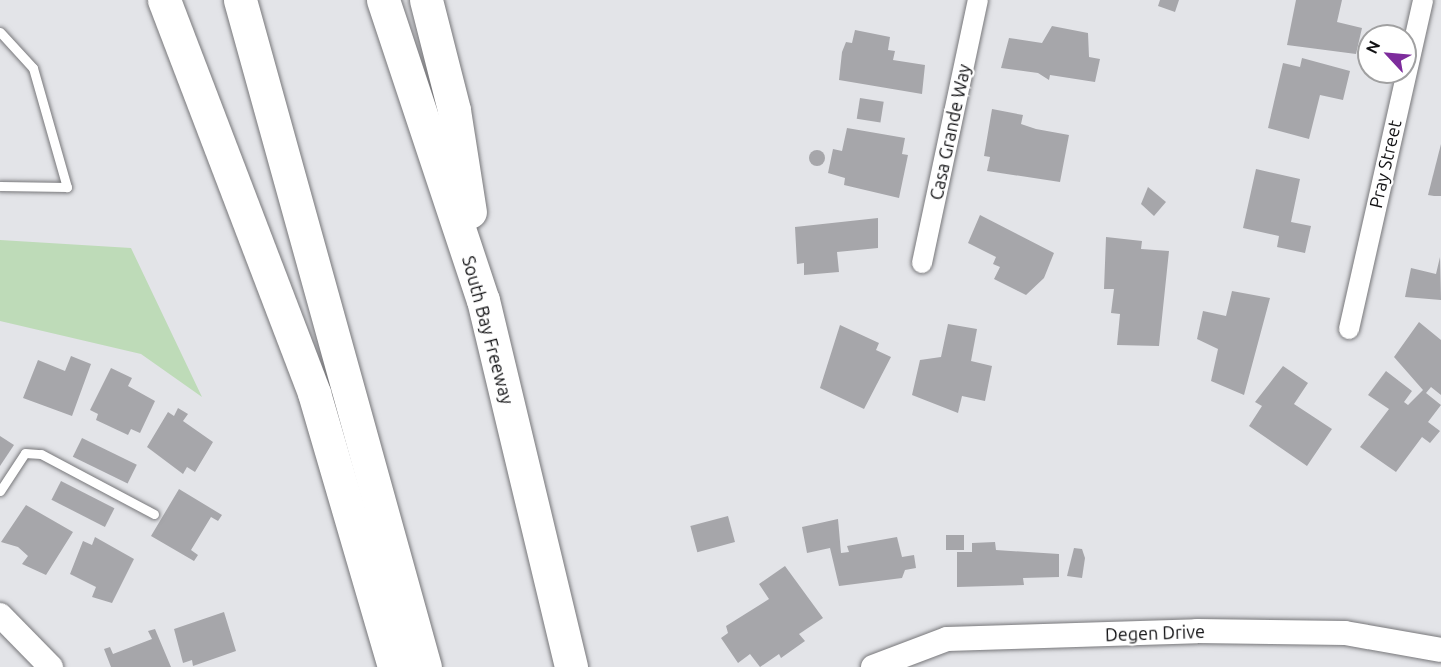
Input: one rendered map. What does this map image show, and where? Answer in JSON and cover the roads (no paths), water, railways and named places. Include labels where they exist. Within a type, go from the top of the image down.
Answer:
[{"type":"highway","points":[[164,0],[314,393],[394,667]]},
{"type":"highway","points":[[240,0],[425,667]]},
{"type":"highway","name":"South Bay Freeway","points":[[383,0],[483,300],[571,667]]},
{"type":"highway","points":[[426,0],[454,110],[483,300]]},
{"type":"street","name":"Casa Grande Way","points":[[922,263],[978,0]]},
{"type":"street","name":"Pray Street","points":[[1349,329],[1423,0]]},
{"type":"street","points":[[0,615],[51,667]]},
{"type":"street","name":"Degen Drive","points":[[873,667],[947,639],[1185,632],[1345,633],[1441,650]]},
{"type":"lane","points":[[0,32],[33,68],[67,188],[0,186]]},
{"type":"lane","points":[[0,491],[25,453],[41,454],[154,514]]}]
